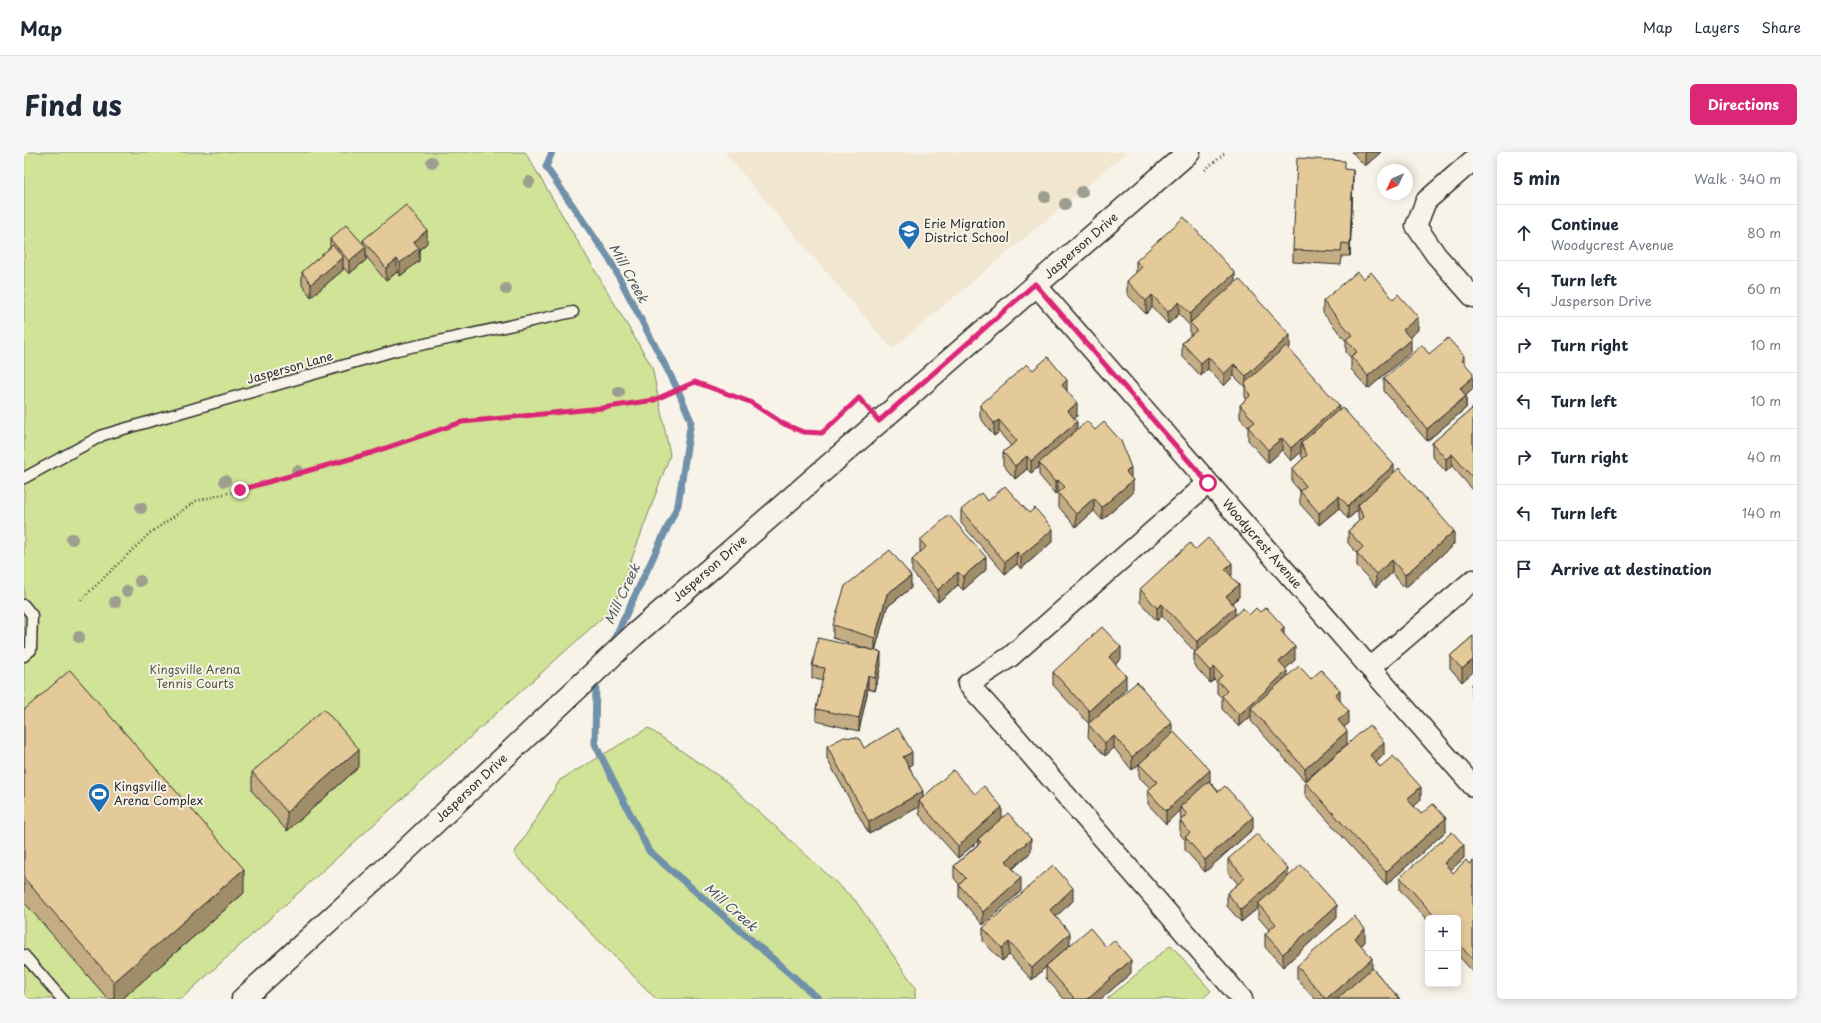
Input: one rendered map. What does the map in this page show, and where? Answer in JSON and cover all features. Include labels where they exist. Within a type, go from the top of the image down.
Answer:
[{"type":"street","name":"Jasperson Drive","points":[[242,999],[396,859],[625,643],[1035,284],[1189,152]]},
{"type":"street","points":[[1473,160],[1426,200],[1416,226],[1436,255],[1473,297]]},
{"type":"street","name":"Woodycrest Avenue","points":[[1035,284],[1473,786]]},
{"type":"street","points":[[1208,483],[1010,657],[968,684],[1242,999]]},
{"type":"street","points":[[1370,668],[1473,580]]},
{"type":"lane","name":"Jasperson Lane","points":[[24,478],[102,435],[397,350],[573,312]]},
{"type":"lane","points":[[24,606],[32,615],[31,650],[24,656]]},
{"type":"lane","points":[[24,955],[62,999]]},
{"type":"path","points":[[81,600],[150,533],[196,501],[248,488],[371,453],[462,422],[602,408],[654,400],[695,382],[750,402],[784,424],[803,432],[822,433],[859,398],[879,421]]},
{"type":"shaded area","name":"Erie Migration District School","points":[[724,152],[1127,152],[892,349]]},
{"type":"green space","name":"Kingsville Arena Tennis Courts","points":[[24,152],[525,152],[652,367],[670,455],[614,607],[181,999],[24,999]]},
{"type":"green space","points":[[648,728],[727,782],[855,900],[915,987],[915,999],[656,999],[514,854],[560,780]]},
{"type":"green space","points":[[1171,945],[1211,991],[1202,999],[1107,999]]},
{"type":"building","points":[[1297,158],[1345,161],[1345,169],[1353,170],[1350,244],[1342,243],[1341,252],[1293,250]]},
{"type":"building","points":[[406,205],[427,230],[414,242],[419,248],[400,263],[397,259],[386,268],[363,240]]},
{"type":"building","points":[[1184,217],[1235,273],[1190,314],[1179,302],[1168,312],[1152,295],[1146,301],[1127,281],[1142,267],[1136,261]]},
{"type":"building","points":[[346,225],[366,247],[349,261],[330,239]]},
{"type":"building","points":[[333,245],[343,257],[311,284],[302,272]]},
{"type":"building","points":[[1357,272],[1363,279],[1371,272],[1393,299],[1398,294],[1418,317],[1403,330],[1411,339],[1368,376],[1351,356],[1357,352],[1346,339],[1352,335],[1323,301]]},
{"type":"building","points":[[1239,279],[1290,335],[1246,376],[1234,364],[1224,374],[1208,357],[1201,363],[1182,343],[1197,330],[1190,323]]},
{"type":"building","points":[[1448,338],[1464,356],[1461,359],[1473,373],[1473,377],[1460,388],[1466,396],[1427,429],[1384,378],[1422,345],[1429,354]]},
{"type":"building","points":[[1286,346],[1339,405],[1291,448],[1282,438],[1268,450],[1248,427],[1255,422],[1240,405],[1250,396],[1245,383]]},
{"type":"building","points":[[1048,357],[1067,380],[1062,385],[1077,403],[1068,411],[1077,422],[1031,461],[1027,456],[1015,466],[1003,452],[1017,441],[999,420],[994,423],[980,405],[1027,364],[1033,370]]},
{"type":"building","points":[[1342,407],[1394,465],[1348,506],[1339,496],[1319,513],[1300,491],[1306,486],[1292,469],[1307,455],[1301,443]]},
{"type":"building","points":[[1473,408],[1473,478],[1452,454],[1446,459],[1432,443]]},
{"type":"building","points":[[1087,421],[1095,430],[1104,422],[1121,441],[1131,468],[1126,472],[1133,480],[1102,507],[1094,498],[1076,514],[1058,493],[1065,487],[1058,480],[1055,482],[1039,463]]},
{"type":"building","points":[[1399,468],[1454,531],[1405,575],[1392,560],[1376,574],[1357,553],[1363,547],[1348,531],[1363,517],[1358,505]]},
{"type":"building","points":[[1005,486],[1029,513],[1035,508],[1053,529],[1021,556],[1017,552],[1005,562],[961,510],[981,493],[988,501]]},
{"type":"building","points":[[949,515],[986,557],[963,577],[958,572],[938,590],[912,560],[926,547],[920,540]]},
{"type":"building","points":[[1208,538],[1232,563],[1225,569],[1239,585],[1226,596],[1235,607],[1197,642],[1162,604],[1157,608],[1140,589],[1190,543],[1195,550]]},
{"type":"building","points":[[890,550],[911,576],[887,594],[875,638],[833,625],[845,586]]},
{"type":"building","points":[[1266,607],[1284,627],[1281,631],[1295,647],[1279,662],[1287,671],[1239,715],[1222,696],[1227,691],[1217,680],[1222,676],[1214,667],[1210,671],[1194,653],[1243,608],[1249,615],[1256,608],[1260,612]]},
{"type":"building","points":[[1102,627],[1121,647],[1109,657],[1126,676],[1089,711],[1053,672]]},
{"type":"building","points":[[1473,636],[1473,660],[1462,669],[1450,656]]},
{"type":"building","points":[[818,638],[881,652],[875,678],[868,676],[859,718],[816,709],[825,668],[812,666]]},
{"type":"building","points":[[1299,666],[1311,679],[1321,670],[1340,690],[1335,695],[1349,711],[1338,720],[1347,731],[1305,769],[1251,708]]},
{"type":"building","name":"Kingsville Arena Complex","points":[[70,670],[244,869],[114,982],[24,878],[24,710]]},
{"type":"building","points":[[1137,682],[1172,723],[1132,757],[1114,736],[1105,743],[1088,724]]},
{"type":"building","points":[[324,709],[359,749],[287,812],[252,772]]},
{"type":"building","points":[[1369,725],[1384,742],[1370,755],[1380,767],[1393,756],[1421,787],[1407,799],[1421,814],[1433,804],[1446,818],[1386,872],[1305,782]]},
{"type":"building","points":[[898,728],[912,752],[903,757],[923,791],[869,822],[827,746],[844,737],[859,738],[864,748]]},
{"type":"building","points":[[1174,732],[1210,770],[1166,811],[1148,791],[1157,782],[1139,764]]},
{"type":"building","points":[[953,770],[975,794],[984,786],[1002,807],[958,846],[919,801]]},
{"type":"building","points":[[1209,781],[1218,792],[1225,786],[1253,817],[1205,860],[1185,837],[1190,833],[1180,821],[1187,814],[1180,807]]},
{"type":"building","points":[[1008,813],[1031,839],[1006,861],[1021,878],[983,912],[959,885],[966,878],[954,866],[981,842],[978,839]]},
{"type":"building","points":[[1452,832],[1464,845],[1444,863],[1453,873],[1466,860],[1469,864],[1473,861],[1473,960],[1461,946],[1461,915],[1433,915],[1400,877]]},
{"type":"building","points":[[1257,834],[1288,869],[1241,910],[1227,893],[1245,878],[1228,859]]},
{"type":"building","points":[[1053,865],[1073,888],[1050,910],[1070,933],[1032,968],[1009,942],[1002,948],[983,928]]},
{"type":"building","points":[[1301,865],[1337,905],[1283,954],[1265,934],[1276,924],[1258,904]]},
{"type":"building","points":[[1354,916],[1365,929],[1355,938],[1372,958],[1326,999],[1297,966]]},
{"type":"building","points":[[1090,928],[1106,947],[1114,940],[1131,960],[1087,999],[1075,999],[1046,966]]},
{"type":"building","points":[[1372,968],[1400,999],[1337,999]]},
{"type":"waterway","name":"Mill Creek","points":[[552,152],[546,167],[610,260],[678,390],[691,421],[678,505],[611,646]]},
{"type":"waterway","name":"Mill Creek","points":[[596,679],[595,744],[649,851],[819,999]]},
{"type":"place","name":"Erie Migration District School","points":[[909,250]]},
{"type":"place","name":"Kingsville Arena Complex","points":[[99,814]]},
{"type":"route","points":[[240,490],[371,453],[462,422],[602,408],[654,400],[695,382],[750,402],[784,424],[803,432],[822,433],[859,398],[879,421],[1035,284],[1208,483]]}]
